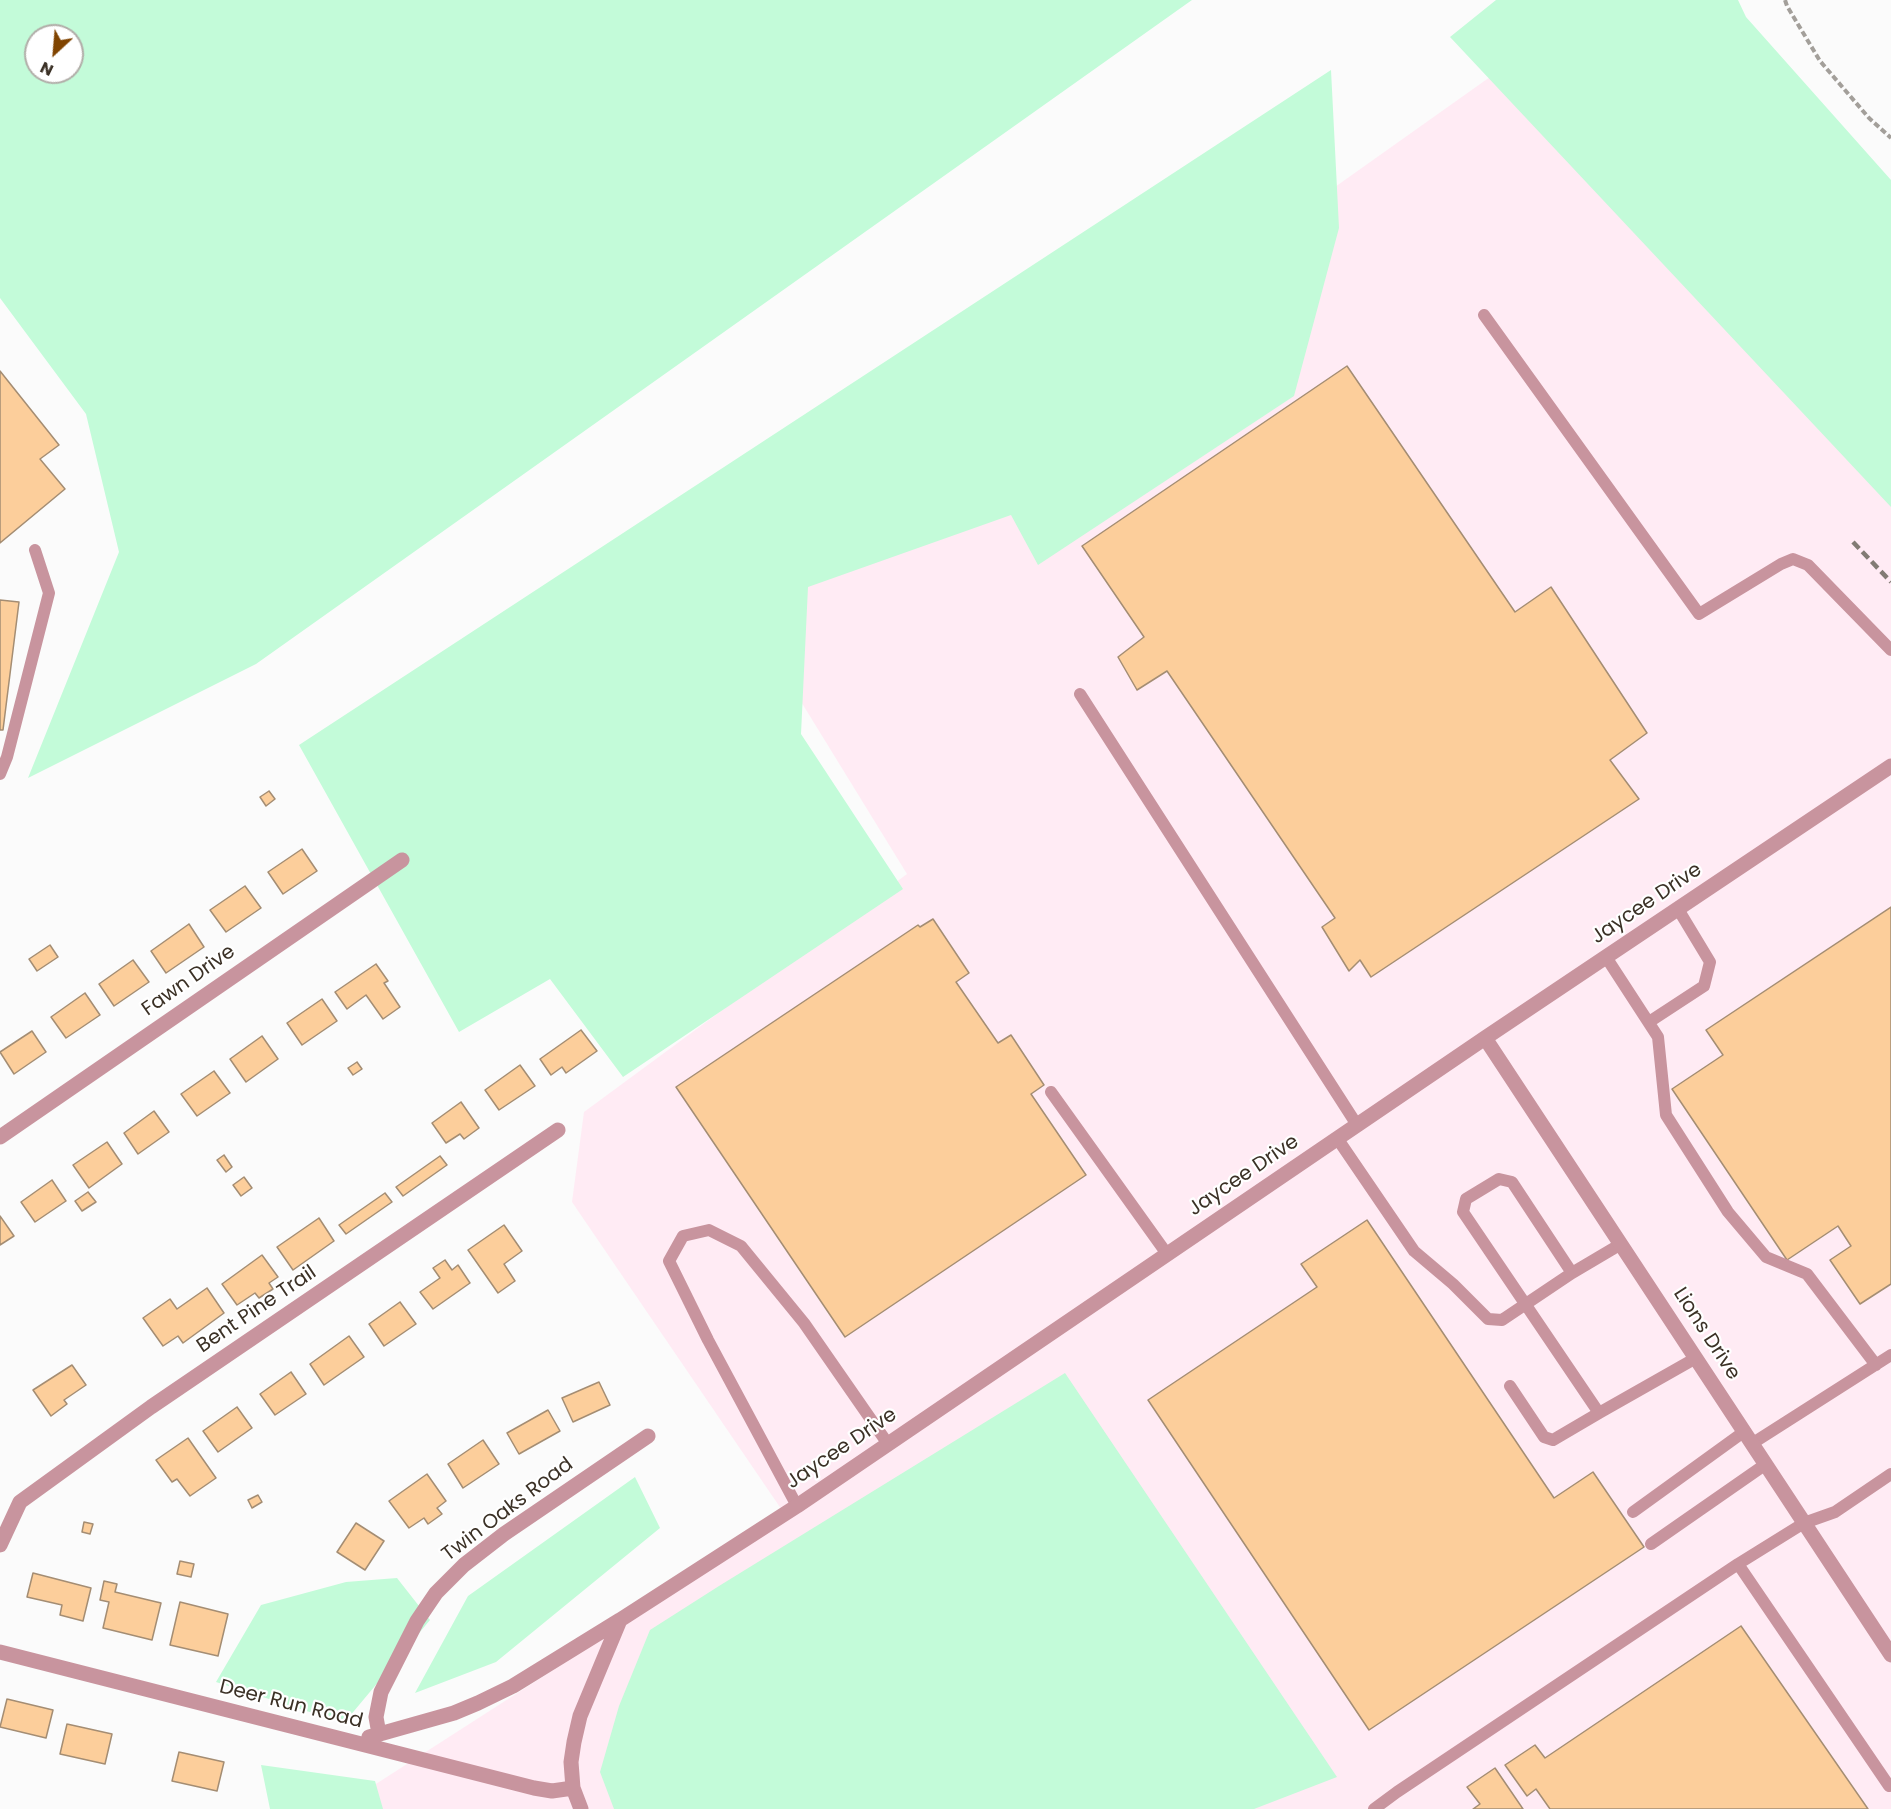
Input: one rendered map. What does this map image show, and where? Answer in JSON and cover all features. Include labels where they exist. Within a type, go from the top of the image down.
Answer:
[{"type":"street","name":"Jaycee Drive","points":[[352,1742],[454,1713],[478,1703],[513,1686],[620,1620],[796,1506],[1337,1138],[1891,766]]},
{"type":"street","name":"Fawn Drive","points":[[0,1137],[402,860]]},
{"type":"street","name":"Lions Drive","points":[[1485,1038],[1891,1654]]},
{"type":"street","name":"Bent Pine Trail","points":[[0,1545],[20,1502],[151,1407],[558,1130]]},
{"type":"street","name":"Twin Oaks Road","points":[[379,1734],[376,1717],[381,1692],[417,1621],[436,1593],[464,1566],[504,1534],[648,1436]]},
{"type":"street","points":[[581,1809],[573,1788],[571,1762],[580,1716],[620,1620]]},
{"type":"street","name":"Deer Run Road","points":[[0,1652],[534,1788],[552,1791],[573,1788]]},
{"type":"lane","points":[[1484,315],[1700,614],[1781,564],[1793,559],[1808,565],[1891,650]]},
{"type":"lane","points":[[0,774],[7,757],[50,593],[34,550]]},
{"type":"lane","points":[[1080,694],[1357,1125]]},
{"type":"lane","points":[[1649,1022],[1704,986],[1710,962],[1678,909]]},
{"type":"lane","points":[[1606,957],[1658,1037],[1666,1115],[1728,1212],[1766,1257],[1807,1274],[1876,1365]]},
{"type":"lane","points":[[1051,1092],[1167,1254]]},
{"type":"lane","points":[[1337,1138],[1414,1251],[1453,1284],[1488,1319],[1502,1320],[1572,1273],[1621,1244]]},
{"type":"lane","points":[[1572,1273],[1512,1182],[1499,1179],[1466,1198],[1462,1212],[1599,1413]]},
{"type":"lane","points":[[796,1506],[669,1261],[683,1236],[709,1230],[741,1246],[804,1323],[888,1444]]},
{"type":"lane","points":[[1633,1512],[1749,1437],[1891,1355]]},
{"type":"lane","points":[[1510,1386],[1544,1437],[1553,1440],[1696,1358]]},
{"type":"lane","points":[[1651,1544],[1766,1464]]},
{"type":"lane","points":[[1374,1809],[1396,1792],[1738,1564],[1804,1523],[1835,1512],[1891,1474]]},
{"type":"lane","points":[[1738,1564],[1889,1786]]},
{"type":"path","points":[[1785,0],[1820,61],[1869,118],[1891,138]]},
{"type":"shaded area","points":[[1521,55],[1891,464],[1891,1809],[337,1809],[788,1519],[572,1202],[584,1112],[907,874],[800,700],[736,612]]},
{"type":"green space","points":[[0,0],[1192,0],[256,664],[28,778],[119,552],[86,414],[0,298]]},
{"type":"green space","points":[[1496,0],[1738,0],[1746,17],[1891,180],[1891,507],[1450,37]]},
{"type":"green space","points":[[1331,70],[1339,228],[1294,396],[1038,565],[1011,515],[808,587],[801,734],[903,889],[623,1077],[550,979],[459,1032],[299,745]]},
{"type":"green space","points":[[1065,1373],[1337,1777],[1254,1809],[614,1809],[600,1772],[619,1706],[650,1630]]},
{"type":"green space","points":[[635,1477],[660,1528],[496,1662],[415,1693],[468,1596]]},
{"type":"green space","points":[[397,1578],[430,1620],[344,1723],[216,1682],[261,1605],[346,1582]]},
{"type":"green space","points":[[261,1765],[375,1781],[383,1809],[270,1809]]},
{"type":"building","points":[[1347,366],[1515,612],[1551,587],[1647,733],[1610,760],[1639,799],[1371,977],[1360,960],[1349,971],[1322,927],[1335,918],[1167,671],[1137,690],[1118,657],[1144,637],[1082,546]]},
{"type":"building","points":[[0,371],[59,445],[40,459],[65,489],[0,543]]},
{"type":"building","points":[[0,600],[19,602],[3,730],[0,730]]},
{"type":"building","points":[[269,791],[275,799],[266,806],[260,797]]},
{"type":"building","points":[[302,849],[317,871],[283,894],[268,872]]},
{"type":"building","points":[[245,886],[261,908],[226,932],[210,910]]},
{"type":"building","points":[[1891,907],[1891,1284],[1860,1304],[1830,1260],[1851,1246],[1838,1226],[1787,1260],[1672,1089],[1723,1055],[1706,1030]]},
{"type":"building","points":[[933,919],[969,973],[956,982],[998,1043],[1011,1035],[1044,1085],[1031,1094],[1086,1175],[845,1337],[676,1087],[918,925],[920,927]]},
{"type":"building","points":[[189,924],[204,947],[166,973],[151,951]]},
{"type":"building","points":[[50,945],[58,957],[37,971],[29,959]]},
{"type":"building","points":[[133,960],[149,982],[114,1006],[99,984]]},
{"type":"building","points":[[376,964],[388,981],[384,983],[400,1007],[383,1019],[366,995],[347,1009],[335,992]]},
{"type":"building","points":[[85,993],[100,1015],[66,1038],[51,1017]]},
{"type":"building","points":[[322,999],[337,1021],[302,1045],[287,1023]]},
{"type":"building","points":[[581,1030],[597,1051],[566,1073],[562,1067],[551,1075],[540,1059]]},
{"type":"building","points":[[32,1031],[46,1052],[14,1074],[0,1052]]},
{"type":"building","points":[[262,1036],[278,1059],[246,1082],[230,1059]]},
{"type":"building","points":[[357,1062],[362,1069],[353,1075],[348,1068]]},
{"type":"building","points":[[520,1065],[535,1086],[499,1110],[485,1090]]},
{"type":"building","points":[[214,1071],[230,1093],[197,1116],[181,1094]]},
{"type":"building","points":[[461,1102],[479,1128],[464,1139],[460,1134],[446,1143],[432,1123]]},
{"type":"building","points":[[154,1111],[169,1132],[138,1154],[124,1133]]},
{"type":"building","points":[[107,1142],[122,1164],[89,1188],[73,1165]]},
{"type":"building","points":[[224,1155],[232,1167],[226,1172],[217,1160]]},
{"type":"building","points":[[440,1156],[447,1165],[403,1196],[396,1187]]},
{"type":"building","points":[[244,1177],[252,1188],[241,1196],[233,1185]]},
{"type":"building","points":[[52,1180],[66,1201],[35,1222],[21,1202]]},
{"type":"building","points":[[88,1192],[96,1202],[82,1211],[75,1201]]},
{"type":"building","points":[[385,1193],[392,1202],[346,1234],[339,1225]]},
{"type":"building","points":[[0,1216],[14,1236],[0,1245]]},
{"type":"building","points":[[319,1218],[334,1241],[293,1270],[277,1247]]},
{"type":"building","points":[[1367,1220],[1554,1498],[1593,1472],[1644,1547],[1369,1730],[1148,1400],[1317,1287],[1301,1264]]},
{"type":"building","points":[[504,1225],[522,1251],[504,1264],[515,1281],[498,1293],[468,1250]]},
{"type":"building","points":[[262,1255],[278,1277],[269,1283],[273,1289],[259,1298],[255,1293],[237,1305],[222,1284]]},
{"type":"building","points":[[445,1260],[452,1270],[458,1265],[470,1283],[433,1309],[420,1292],[440,1278],[433,1268]]},
{"type":"building","points":[[207,1288],[224,1313],[183,1343],[178,1336],[163,1346],[143,1318],[170,1299],[177,1309]]},
{"type":"building","points":[[400,1302],[416,1324],[384,1346],[369,1324]]},
{"type":"building","points":[[349,1336],[364,1357],[324,1385],[310,1364]]},
{"type":"building","points":[[72,1365],[86,1385],[64,1400],[67,1404],[51,1416],[33,1390]]},
{"type":"building","points":[[291,1372],[306,1394],[275,1415],[260,1394]]},
{"type":"building","points":[[599,1382],[610,1405],[573,1422],[562,1398]]},
{"type":"building","points":[[237,1407],[252,1428],[218,1452],[203,1431]]},
{"type":"building","points":[[548,1410],[560,1431],[519,1454],[507,1433]]},
{"type":"building","points":[[188,1438],[216,1478],[190,1496],[177,1479],[172,1482],[156,1460]]},
{"type":"building","points":[[483,1440],[499,1464],[463,1488],[448,1464]]},
{"type":"building","points":[[427,1474],[446,1501],[437,1508],[442,1514],[428,1524],[424,1518],[409,1528],[389,1501]]},
{"type":"building","points":[[258,1495],[262,1502],[252,1508],[248,1500]]},
{"type":"building","points":[[84,1522],[93,1524],[90,1534],[82,1532]]},
{"type":"building","points":[[356,1523],[384,1541],[365,1570],[337,1552]]},
{"type":"building","points":[[180,1561],[194,1564],[191,1577],[177,1574]]},
{"type":"building","points":[[33,1573],[91,1588],[83,1621],[60,1615],[62,1605],[27,1597]]},
{"type":"building","points":[[104,1581],[117,1584],[115,1592],[161,1603],[152,1640],[103,1628],[109,1602],[100,1600]]},
{"type":"building","points":[[180,1602],[228,1614],[218,1656],[170,1645]]},
{"type":"building","points":[[1741,1626],[1868,1809],[1550,1809],[1536,1789],[1527,1796],[1505,1765],[1535,1745],[1545,1758]]},
{"type":"building","points":[[7,1699],[53,1710],[46,1738],[0,1727]]},
{"type":"building","points":[[67,1724],[112,1734],[105,1764],[60,1754]]},
{"type":"building","points":[[179,1752],[224,1762],[217,1791],[172,1781]]},
{"type":"building","points":[[1495,1768],[1523,1809],[1473,1809],[1480,1804],[1467,1787]]},
{"type":"railway","points":[[1853,542],[1891,582]]}]
